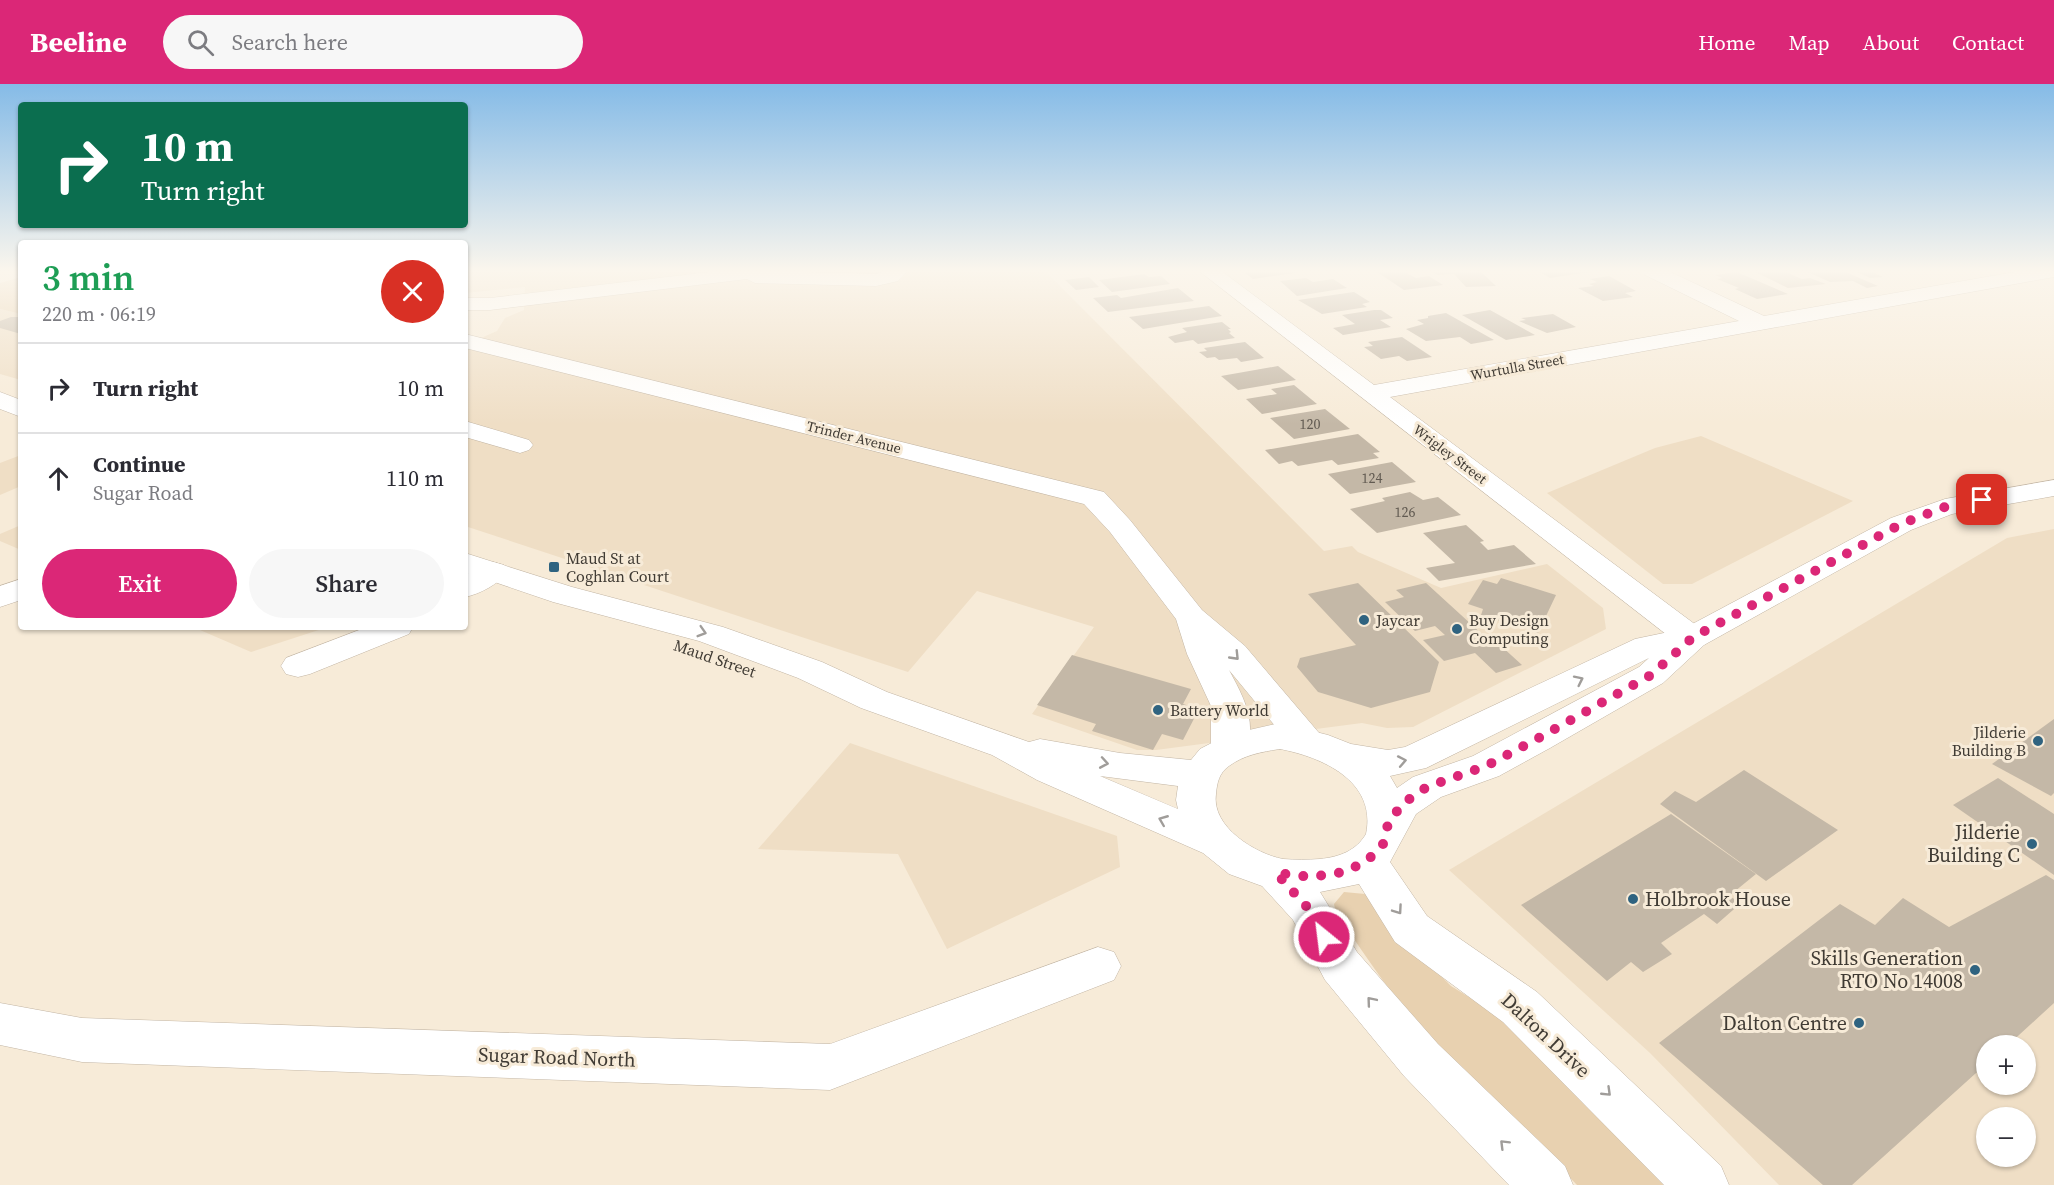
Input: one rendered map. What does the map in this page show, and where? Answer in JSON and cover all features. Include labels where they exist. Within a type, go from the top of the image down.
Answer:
[{"type":"street","points":[[468,340],[485,321]]},
{"type":"street","name":"Wrigley Street","points":[[1276,321],[1692,638]]},
{"type":"street","name":"Wurtulla Street","points":[[1370,393],[1770,321]]},
{"type":"street","name":"Trinder Avenue","points":[[468,341],[1094,498],[1120,526],[1191,617],[1233,653],[1307,740]]},
{"type":"street","points":[[0,399],[18,409]]},
{"type":"street","points":[[0,407],[18,410]]},
{"type":"street","points":[[468,430],[520,445]]},
{"type":"street","points":[[1378,842],[1386,803],[1375,782],[1357,764],[1307,740],[1280,736],[1253,738],[1230,746],[1210,758],[1198,775],[1194,795],[1200,819],[1217,842],[1244,861],[1276,873],[1311,877],[1344,872],[1378,842],[1402,804],[1427,787],[1486,766],[1630,687],[1651,675],[1692,638],[1919,516],[1945,507],[2054,488]]},
{"type":"street","points":[[468,583],[479,566]]},
{"type":"street","name":"Maud Street","points":[[479,566],[564,595],[620,623],[696,654],[797,686],[874,700],[1005,746],[1050,770],[1217,842]]},
{"type":"street","points":[[0,598],[18,589]]},
{"type":"street","name":"Trinder Avenue","points":[[1191,617],[1204,655],[1229,700],[1234,720],[1230,746]]},
{"type":"street","points":[[298,666],[389,630]]},
{"type":"street","points":[[1344,756],[1388,764],[1413,759],[1647,646],[1692,638]]},
{"type":"street","name":"Maud Street","points":[[1005,746],[1120,766],[1198,775]]},
{"type":"street","name":"Dalton Drive","points":[[1378,842],[1411,929],[1520,1006],[1702,1185]]},
{"type":"street","points":[[1276,873],[1308,908],[1341,966],[1421,1060],[1546,1185]]},
{"type":"street","name":"Sugar Road North","points":[[0,1024],[82,1041],[830,1067],[1098,966]]},
{"type":"shaded area","points":[[0,321],[18,321],[18,379],[0,374]]},
{"type":"shaded area","points":[[503,321],[1095,321],[1324,551],[1352,546],[1358,552],[1441,588],[1547,564],[1603,608],[1606,629],[1413,727],[1387,728],[1362,723],[1156,750],[1137,750],[1032,714],[1094,627],[977,591],[908,672],[468,527],[468,344],[497,331]]},
{"type":"shaded area","points":[[1701,436],[1853,501],[1692,584],[1663,584],[1547,493],[1655,448]]},
{"type":"shaded area","points":[[18,456],[18,487],[0,495],[0,463]]},
{"type":"shaded area","points":[[18,526],[18,549],[0,541],[0,534]]},
{"type":"shaded area","points":[[2054,529],[2054,1185],[1779,1185],[1650,1053],[1449,870],[2007,538]]},
{"type":"shaded area","points":[[200,630],[319,630],[251,652]]},
{"type":"shaded area","points":[[850,743],[1117,836],[1120,867],[947,949],[898,854],[758,849]]},
{"type":"shaded area","points":[[1344,892],[1365,894],[1376,900],[1411,946],[1451,986],[1506,1020],[1673,1185],[1577,1185],[1470,1080],[1399,1002],[1336,913],[1334,904]]},
{"type":"building","points":[[0,321],[18,321],[18,333],[0,328]]},
{"type":"building","points":[[1134,321],[1189,321],[1143,329]]},
{"type":"building","points":[[1351,321],[1382,321],[1391,327],[1343,335],[1333,328],[1355,324]]},
{"type":"building","points":[[1419,321],[1461,321],[1494,340],[1471,344],[1460,337],[1426,341],[1406,329],[1424,324]]},
{"type":"building","points":[[1473,321],[1510,321],[1535,335],[1506,340]]},
{"type":"building","points":[[1520,321],[1566,321],[1576,327],[1547,333]]},
{"type":"building","points":[[1222,322],[1231,329],[1228,329],[1231,332],[1229,333],[1235,338],[1198,344],[1193,340],[1175,343],[1168,337],[1187,332],[1182,328]]},
{"type":"building","points":[[1402,337],[1432,357],[1407,361],[1399,356],[1381,359],[1364,347],[1373,346],[1368,342]]},
{"type":"building","points":[[1245,342],[1264,358],[1241,362],[1237,358],[1219,360],[1215,357],[1207,358],[1199,352],[1207,351],[1204,348]]},
{"type":"building","points":[[1278,366],[1296,380],[1238,390],[1221,376]]},
{"type":"building","points":[[1294,385],[1317,404],[1262,414],[1246,399],[1277,394],[1271,389]]},
{"type":"building","points":[[1325,409],[1350,429],[1294,439],[1270,418]]},
{"type":"building","points":[[1358,434],[1380,452],[1373,453],[1379,458],[1338,465],[1332,460],[1298,466],[1292,461],[1279,464],[1265,450]]},
{"type":"building","points":[[1392,462],[1416,482],[1350,494],[1328,474]]},
{"type":"building","points":[[1410,492],[1423,500],[1438,497],[1461,515],[1377,533],[1350,509],[1385,501],[1382,498]]},
{"type":"building","points":[[1466,525],[1484,541],[1480,542],[1488,550],[1514,545],[1536,564],[1439,581],[1426,568],[1455,563],[1423,533]]},
{"type":"building","points":[[1501,578],[1556,595],[1538,633],[1481,615],[1483,609],[1468,604],[1483,580],[1497,584]]},
{"type":"building","name":"Jaycar","points":[[1358,583],[1439,662],[1430,692],[1371,708],[1318,692],[1297,667],[1300,658],[1356,645],[1308,594]]},
{"type":"building","name":"Buy Design Computing","points":[[1426,583],[1495,646],[1500,645],[1522,665],[1496,673],[1475,653],[1444,661],[1423,640],[1445,635],[1435,626],[1415,631],[1385,602],[1404,597],[1396,590]]},
{"type":"building","points":[[1072,655],[1191,689],[1183,704],[1199,709],[1183,740],[1162,734],[1153,750],[1092,731],[1096,724],[1037,705]]},
{"type":"building","name":"Jilderie Building B","points":[[2054,719],[2054,793],[2051,796],[1992,764]]},
{"type":"building","points":[[1744,770],[1838,830],[1766,881],[1660,804],[1675,791],[1696,802]]},
{"type":"building","name":"Jilderie Building C","points":[[1998,778],[2054,814],[2054,875],[1953,805]]},
{"type":"building","name":"Holbrook House","points":[[1671,814],[1756,874],[1729,896],[1741,903],[1717,924],[1704,914],[1661,943],[1672,954],[1643,972],[1631,962],[1607,981],[1521,905]]},
{"type":"building","name":"Dalton Centre","points":[[2046,875],[2054,880],[2054,1003],[2019,1035],[1976,1035],[1976,1073],[1852,1185],[1823,1185],[1659,1043],[1840,904],[1875,925],[1903,898],[1949,927]]},
{"type":"place","name":"Maud St at Coghlan Court","points":[[554,567]]},
{"type":"place","name":"Jaycar","points":[[1364,620]]},
{"type":"place","name":"Buy Design Computing","points":[[1457,629]]},
{"type":"place","name":"Battery World","points":[[1158,710]]},
{"type":"place","name":"Jilderie Building B","points":[[2038,741]]},
{"type":"place","name":"Jilderie Building C","points":[[2032,844]]},
{"type":"place","name":"Holbrook House","points":[[1633,899]]},
{"type":"place","name":"Skills Generation RTO No 14008","points":[[1975,970]]},
{"type":"place","name":"Dalton Centre","points":[[1859,1023]]},
{"type":"route","points":[[1324,937],[1308,908],[1276,873],[1311,877],[1344,872],[1367,861],[1383,844],[1388,824],[1402,804],[1427,787],[1486,766],[1537,739],[1651,675],[1692,638],[1901,524],[1945,507],[1982,500]]}]
